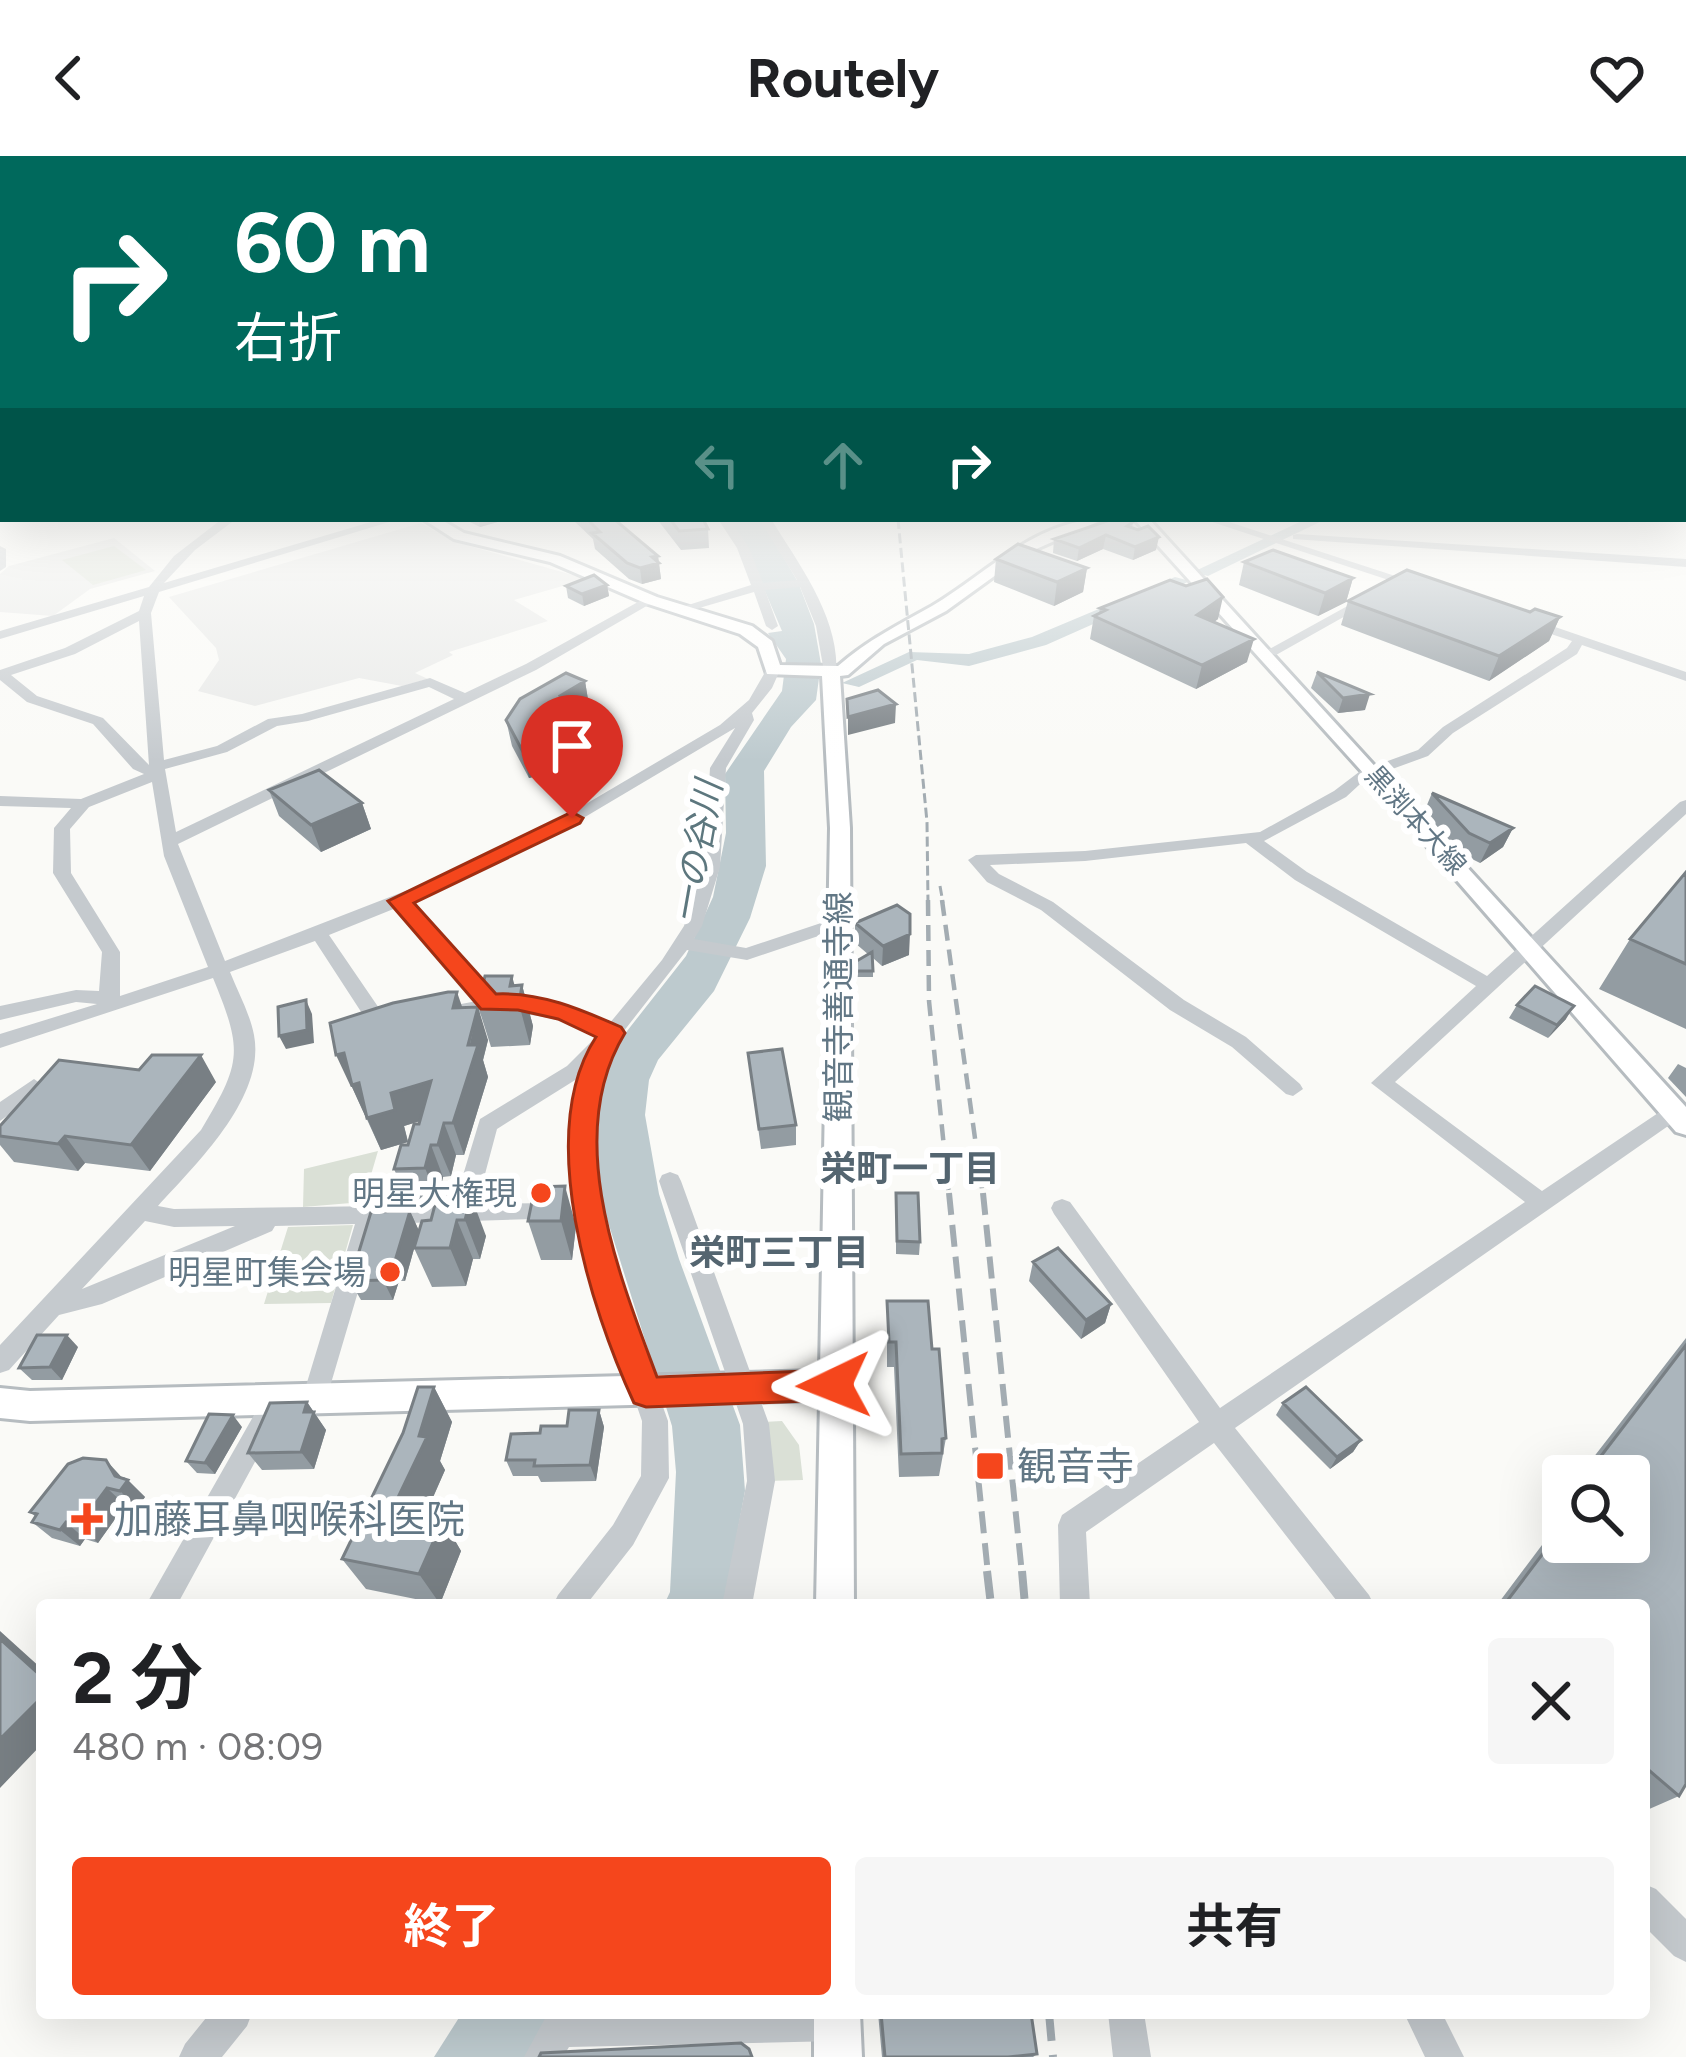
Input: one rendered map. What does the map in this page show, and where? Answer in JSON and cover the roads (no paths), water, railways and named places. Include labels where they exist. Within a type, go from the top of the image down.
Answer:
[{"type":"main road","points":[[611,583],[756,636],[766,645],[777,670],[827,672],[851,666],[878,640],[940,608],[975,583]]},
{"type":"main road","name":"黒渕本大線","points":[[1199,583],[1680,1118]]},
{"type":"main road","name":"観音寺善通寺線","points":[[827,672],[840,828],[835,1599]]},
{"type":"main road","points":[[0,1403],[29,1406],[834,1385]]},
{"type":"street","points":[[0,1362],[209,1136],[236,1090],[246,1048],[244,1030],[170,842],[158,771],[145,613],[150,592],[158,583]]},
{"type":"street","points":[[0,635],[181,583]]},
{"type":"street","points":[[757,583],[772,626]]},
{"type":"street","points":[[686,610],[758,586],[805,583],[822,626],[827,672]]},
{"type":"street","points":[[1271,652],[1403,583]]},
{"type":"street","points":[[1412,583],[1430,589]]},
{"type":"street","points":[[170,842],[466,699],[651,600]]},
{"type":"street","points":[[1,674],[70,651],[145,613]]},
{"type":"street","points":[[1512,617],[1686,676]]},
{"type":"street","points":[[1293,1089],[1239,1042],[1177,1005],[1047,906],[993,878],[976,860],[1085,856],[1264,836],[1371,772],[1423,753],[1448,730],[1572,651],[1579,640]]},
{"type":"street","points":[[0,1040],[219,973],[400,901],[572,818],[746,714],[777,670]]},
{"type":"street","points":[[1,674],[32,699],[98,721],[138,766],[158,771]]},
{"type":"street","points":[[109,1003],[111,952],[62,873],[62,828],[83,804],[222,749],[273,722],[430,682],[466,699]]},
{"type":"street","points":[[573,1599],[623,1535],[655,1478],[655,1421],[601,1266],[589,1212],[584,1110],[598,1055],[683,943],[712,867],[718,768],[747,721],[746,714]]},
{"type":"street","points":[[0,801],[83,804]]},
{"type":"street","points":[[1542,1204],[1381,1083],[1686,806]]},
{"type":"street","points":[[1248,837],[1300,876],[1487,984]]},
{"type":"street","points":[[400,901],[490,1003]]},
{"type":"street","points":[[683,943],[747,953],[839,923]]},
{"type":"street","points":[[320,935],[339,957],[376,1019],[393,1024],[490,1003],[518,1002],[565,1012],[612,1033]]},
{"type":"street","points":[[0,1013],[76,996],[109,1003]]},
{"type":"street","points":[[463,1214],[488,1125],[574,1071],[612,1033]]},
{"type":"street","points":[[0,1113],[34,1086]]},
{"type":"street","points":[[1076,1599],[1072,1525],[1542,1204],[1680,1118]]},
{"type":"street","points":[[670,1181],[756,1424],[761,1480],[738,1599]]},
{"type":"street","points":[[1062,1208],[1217,1426],[1352,1599]]},
{"type":"street","points":[[141,1210],[174,1219],[589,1212]]},
{"type":"street","points":[[315,1399],[369,1216]]},
{"type":"street","points":[[54,1306],[93,1297],[276,1219]]},
{"type":"street","points":[[164,1599],[276,1400]]},
{"type":"street","points":[[1650,1907],[1686,1944]]},
{"type":"street","points":[[198,2057],[230,2019]]},
{"type":"street","points":[[1127,2019],[1132,2057]]},
{"type":"street","points":[[1426,2019],[1445,2057]]},
{"type":"street","points":[[557,2033],[837,2031]]},
{"type":"waterway","points":[[922,656],[969,660],[1039,641],[1177,583]]},
{"type":"waterway","points":[[852,683],[909,658]]},
{"type":"railway","points":[[904,583],[927,822],[928,903]]},
{"type":"railway","points":[[940,886],[943,903]]},
{"type":"railway","points":[[928,900],[929,1001],[949,1196]]},
{"type":"railway","points":[[942,900],[983,1196]]},
{"type":"railway","points":[[949,1193],[988,1574]]},
{"type":"railway","points":[[983,1193],[1022,1574]]},
{"type":"railway","points":[[987,1571],[990,1599]]},
{"type":"railway","points":[[1022,1571],[1024,1599]]},
{"type":"railway","points":[[1050,2019],[1053,2057]]},
{"type":"place","name":"明星大権現","points":[[541,1193]]},
{"type":"place","name":"明星町集会場","points":[[390,1272]]},
{"type":"place","name":"観音寺","points":[[990,1466]]},
{"type":"place","name":"加藤耳鼻咽喉科医院","points":[[87,1519]]},
{"type":"district","name":"栄町一丁目","points":[[910,1168]]},
{"type":"district","name":"栄町三丁目","points":[[779,1252]]},
{"type":"water label","name":"一の谷川","points":[[697,852]]}]
